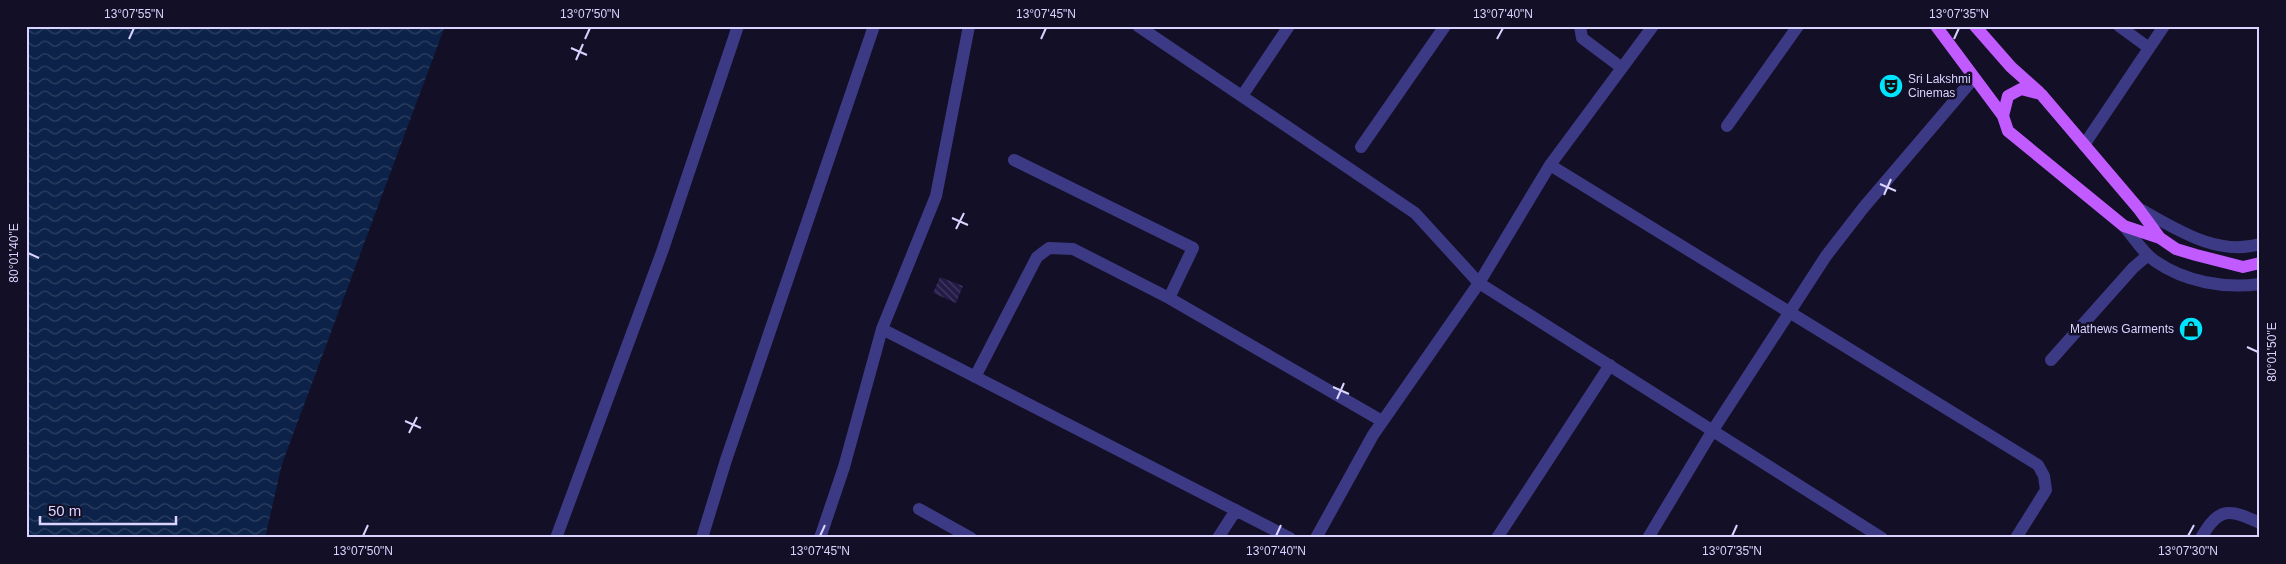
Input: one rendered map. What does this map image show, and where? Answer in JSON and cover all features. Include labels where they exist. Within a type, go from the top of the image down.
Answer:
[{"type":"main road","points":[[1936,26],[2003,116],[2008,131],[2124,226],[2160,238],[2176,249],[2243,266],[2260,263]]},
{"type":"main road","points":[[1975,26],[2011,67],[2041,94],[2138,208],[2160,238]]},
{"type":"main road","points":[[2003,116],[2008,96],[2021,89],[2041,94]]},
{"type":"street","points":[[556,538],[662,252],[738,26]]},
{"type":"street","points":[[702,538],[729,450],[874,26]]},
{"type":"street","points":[[820,538],[844,467],[882,329],[936,196],[969,26]]},
{"type":"street","points":[[1138,26],[1415,213],[1479,283],[1882,538]]},
{"type":"street","points":[[1242,96],[1289,26]]},
{"type":"street","points":[[1580,26],[1582,38],[1622,68]]},
{"type":"street","points":[[1316,538],[1382,421],[1479,283],[1550,165],[1653,26]]},
{"type":"street","points":[[1727,126],[1798,26]]},
{"type":"street","points":[[2118,26],[2149,48]]},
{"type":"street","points":[[2084,145],[2164,26]]},
{"type":"street","points":[[1360,147],[1445,27]]},
{"type":"street","points":[[1648,538],[1713,430],[1826,256],[1864,207],[1974,78]]},
{"type":"street","points":[[1014,160],[1193,248],[1169,298]]},
{"type":"street","points":[[1550,165],[2038,465],[2044,476],[2046,490],[2016,538]]},
{"type":"street","points":[[2138,208],[2187,234],[2221,246],[2246,248],[2260,244]]},
{"type":"street","points":[[2124,226],[2156,262],[2199,282],[2239,287],[2260,284]]},
{"type":"street","points":[[975,377],[1037,257],[1049,248],[1073,248],[1169,298],[1382,421]]},
{"type":"street","points":[[2051,360],[2133,268],[2148,255]]},
{"type":"street","points":[[882,329],[1290,538]]},
{"type":"street","points":[[1497,538],[1610,365]]},
{"type":"street","points":[[919,509],[971,538]]},
{"type":"street","points":[[1218,538],[1236,510]]},
{"type":"street","points":[[2201,538],[2209,524],[2220,514],[2238,513],[2260,523]]},
{"type":"water","points":[[26,26],[445,26],[282,464],[265,538],[26,538]]},
{"type":"building","points":[[940,277],[963,286],[956,303],[933,293]]},
{"type":"place","name":"Sri Lakshmi Cinemas","points":[[1891,86]]},
{"type":"place","name":"Mathews Garments","points":[[2191,329]]}]
